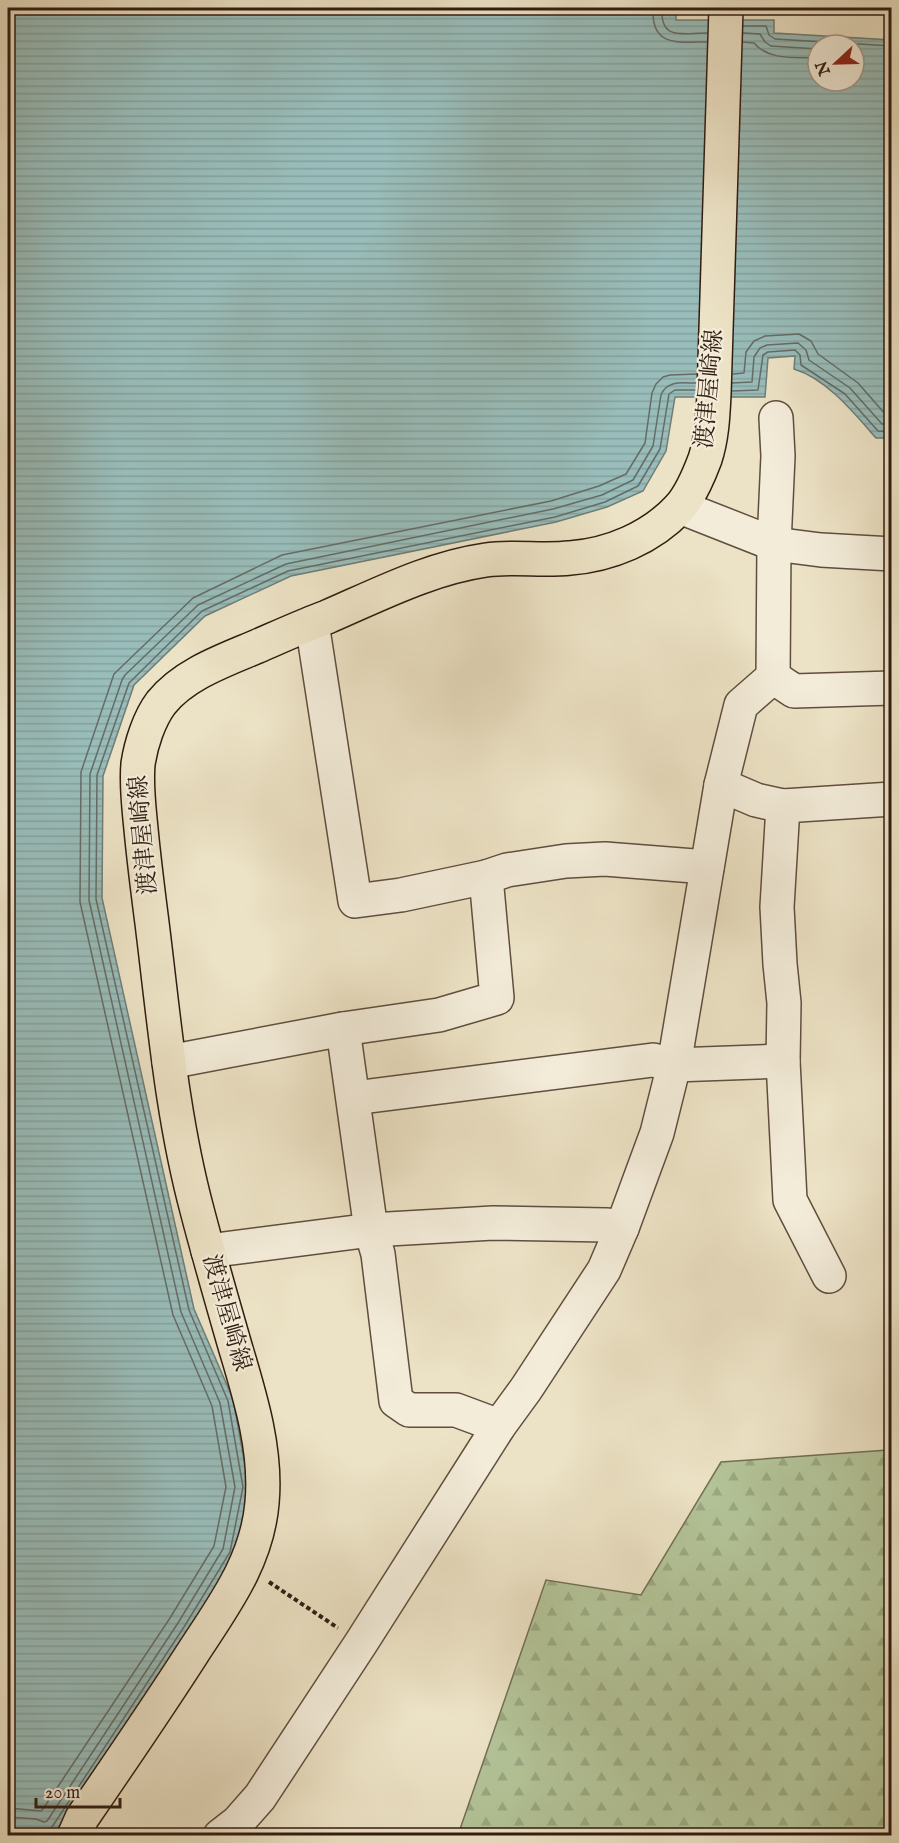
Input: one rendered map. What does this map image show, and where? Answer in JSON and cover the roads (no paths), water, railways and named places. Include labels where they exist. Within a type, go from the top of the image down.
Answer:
[{"type":"main road","name":"渡津屋崎線","points":[[74,1836],[82,1818],[170,1689],[233,1590],[246,1566],[256,1536],[262,1504],[262,1474],[257,1432],[245,1381],[195,1204],[177,1117],[137,787],[138,760],[146,734],[160,704],[184,682],[221,662],[312,623],[420,578],[456,566],[488,560],[570,558],[599,554],[627,545],[654,528],[680,507],[694,484],[705,458],[711,429],[726,12]]},
{"type":"street","points":[[220,1836],[238,1822],[260,1797],[499,1426],[526,1389],[604,1269],[622,1228],[657,1133],[674,1065],[721,785],[741,705],[773,677],[774,544],[778,456],[776,418]]},
{"type":"street","points":[[680,507],[774,544],[891,554]]},
{"type":"street","points":[[312,623],[355,901],[401,895],[507,870],[566,861],[605,859],[707,867]]},
{"type":"street","points":[[773,677],[794,691],[891,688]]},
{"type":"street","points":[[721,785],[756,800],[783,806],[891,799]]},
{"type":"street","points":[[783,806],[777,907],[784,1003],[783,1061],[790,1200],[829,1276]]},
{"type":"street","points":[[169,1062],[343,1029],[439,1015],[497,998],[486,876]]},
{"type":"street","points":[[343,1029],[371,1230],[378,1254],[396,1401],[409,1410],[456,1410],[499,1426]]},
{"type":"street","points":[[354,1098],[653,1060],[674,1065],[783,1061]]},
{"type":"street","points":[[208,1251],[371,1230],[493,1223],[607,1225],[622,1228]]},
{"type":"water","points":[[8,8],[676,8],[676,20],[774,20],[774,33],[806,35],[806,93],[866,93],[866,38],[892,40],[891,438],[876,438],[829,389],[818,380],[794,369],[795,356],[768,358],[765,397],[675,397],[666,451],[643,491],[607,507],[556,522],[291,576],[205,616],[134,685],[103,776],[102,898],[194,1309],[233,1399],[249,1487],[236,1554],[189,1630],[54,1834],[8,1830]]}]
